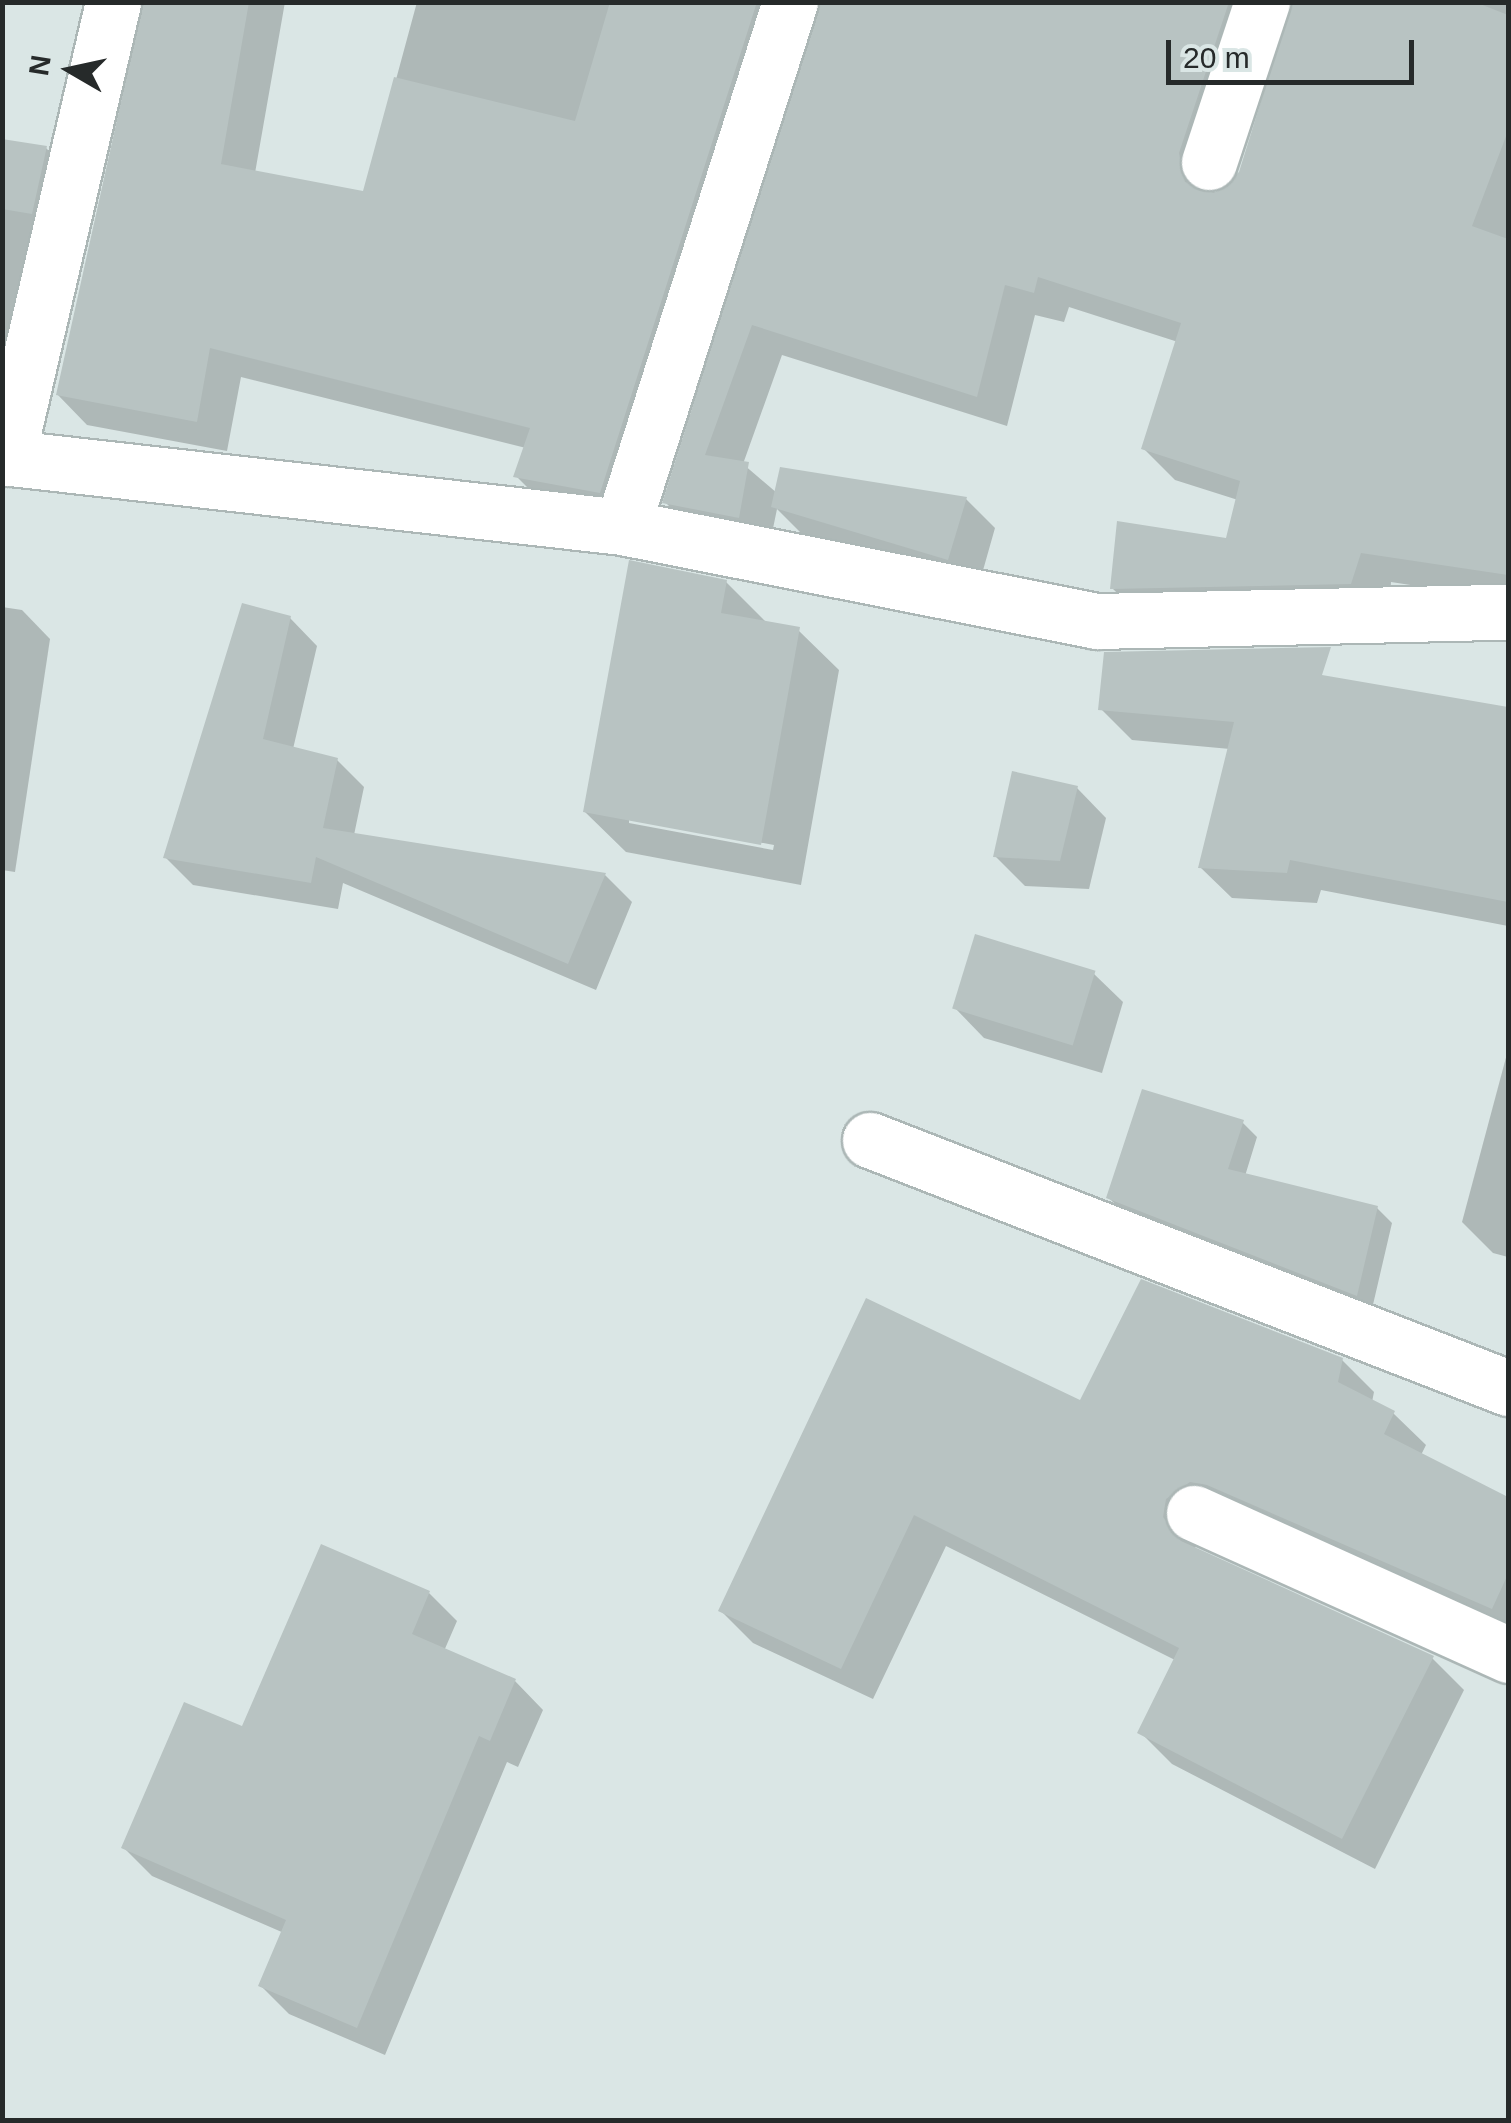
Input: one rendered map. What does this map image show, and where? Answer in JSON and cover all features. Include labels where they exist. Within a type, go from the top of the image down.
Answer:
[{"type":"street","points":[[113,2],[5,457],[622,528],[1097,621],[1508,612]]},
{"type":"street","points":[[622,528],[790,2]]},
{"type":"street","points":[[1209,162],[1262,2]]},
{"type":"street","points":[[870,1140],[1508,1388]]},
{"type":"street","points":[[1194,1512],[1508,1654]]},
{"type":"building","points":[[143,2],[249,2],[221,164],[363,191],[394,77],[575,121],[610,2],[757,2],[600,493],[513,477],[530,428],[210,348],[197,422],[56,395]]},
{"type":"building","points":[[820,2],[1229,2],[1179,153],[1185,182],[1214,193],[1239,172],[1292,2],[1475,2],[1508,15],[1508,131],[1472,226],[1508,239],[1508,575],[1361,553],[1351,584],[1110,589],[1117,521],[1226,538],[1240,481],[1141,449],[1181,323],[1038,277],[1034,293],[1005,285],[977,397],[752,325],[705,455],[749,462],[739,518],[662,503]]},
{"type":"building","points":[[2,139],[47,146],[32,214],[2,209]]},
{"type":"building","points":[[780,467],[967,497],[948,560],[771,507]]},
{"type":"building","points":[[629,560],[727,580],[721,613],[800,627],[761,845],[583,812]]},
{"type":"building","points":[[242,603],[291,616],[263,739],[338,758],[323,828],[606,873],[568,964],[316,857],[311,883],[163,858]]},
{"type":"building","points":[[1331,647],[1322,675],[1508,707],[1508,902],[1290,860],[1287,873],[1198,868],[1234,722],[1098,710],[1104,652]]},
{"type":"building","points":[[1012,771],[1078,786],[1060,861],[993,857]]},
{"type":"building","points":[[975,934],[1095,971],[1073,1045],[952,1009]]},
{"type":"building","points":[[1142,1089],[1244,1120],[1228,1169],[1378,1206],[1357,1296],[1106,1198]]},
{"type":"building","points":[[1141,1279],[1343,1358],[1338,1382],[1395,1411],[1384,1434],[1508,1497],[1508,1574],[1492,1609],[1207,1485],[1190,1482],[1166,1499],[1163,1517],[1181,1541],[1434,1656],[1342,1839],[1137,1733],[1179,1648],[914,1515],[841,1669],[718,1611],[866,1298],[1080,1400]]},
{"type":"building","points":[[321,1544],[430,1591],[412,1634],[516,1679],[490,1741],[479,1736],[357,2028],[258,1986],[286,1920],[121,1848],[184,1702],[242,1726]]}]
